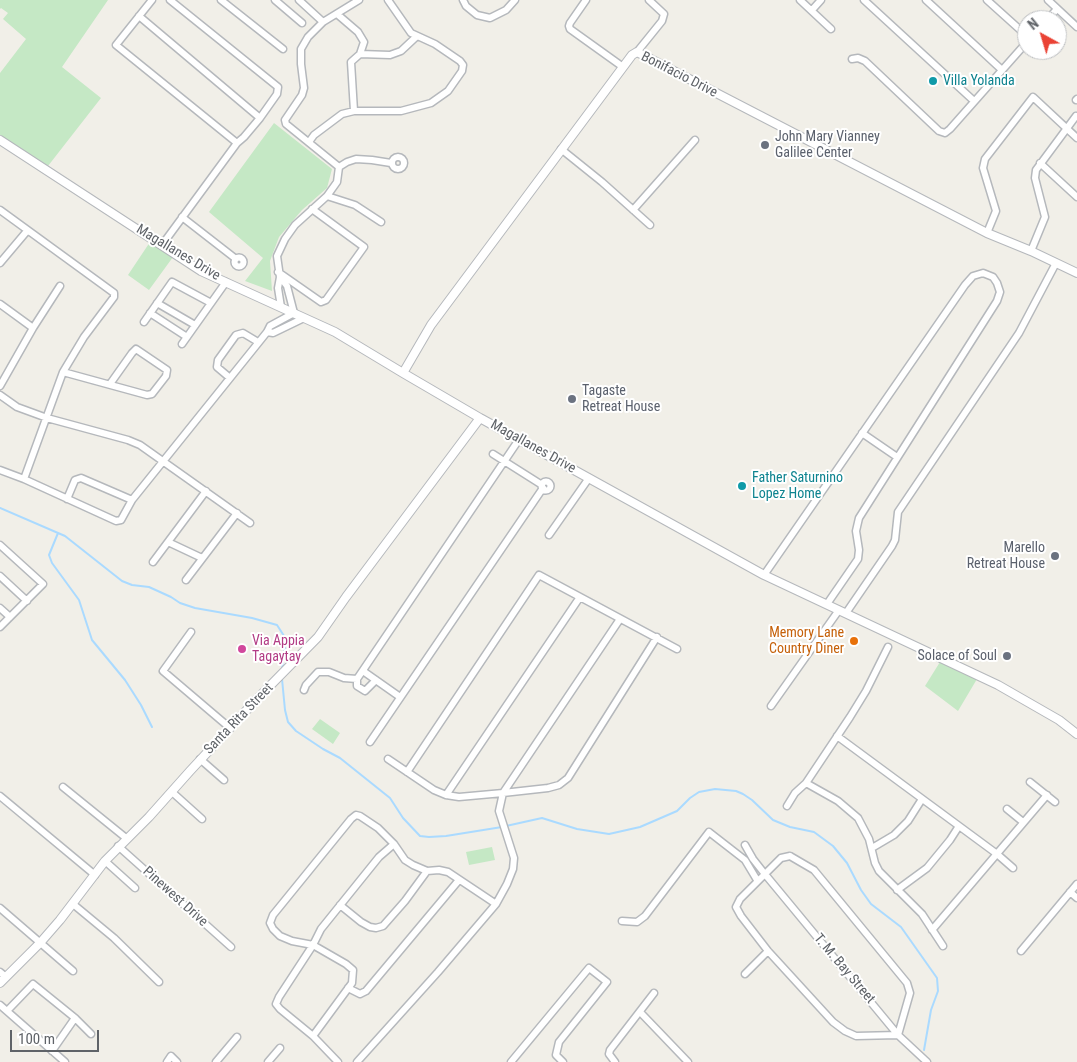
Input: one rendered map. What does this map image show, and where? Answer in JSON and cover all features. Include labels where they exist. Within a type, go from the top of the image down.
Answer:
[{"type":"street","points":[[152,0],[116,45],[237,143]]},
{"type":"street","points":[[162,246],[237,143],[260,118],[277,94],[278,87],[170,0]]},
{"type":"street","points":[[221,0],[283,49]]},
{"type":"street","points":[[276,0],[302,23]]},
{"type":"street","points":[[299,0],[323,22]]},
{"type":"street","points":[[339,167],[286,124],[285,120],[302,95],[304,88],[301,49],[308,37],[323,22],[359,0]]},
{"type":"street","points":[[309,142],[314,135],[342,114],[354,111],[401,111],[431,103],[448,91],[462,71],[462,64],[440,47],[412,33],[388,0]]},
{"type":"street","points":[[463,0],[466,6],[477,16],[490,18],[506,10],[516,0]]},
{"type":"street","points":[[586,0],[570,23],[570,29],[623,67]]},
{"type":"street","points":[[800,0],[831,29]]},
{"type":"street","points":[[812,10],[821,0]]},
{"type":"street","points":[[865,0],[974,101]]},
{"type":"street","points":[[926,0],[1002,70]]},
{"type":"street","points":[[987,0],[1017,27]]},
{"type":"street","points":[[1048,0],[1077,27]]},
{"type":"street","points":[[638,52],[662,21],[664,14],[651,1]]},
{"type":"street","points":[[337,14],[362,36],[364,42],[360,54],[351,62],[354,111]]},
{"type":"street","points":[[139,16],[260,118]]},
{"type":"street","points":[[360,54],[390,55],[401,51],[417,36]]},
{"type":"street","name":"Bonifacio Drive","points":[[403,374],[431,325],[632,55],[638,52],[987,233],[1077,273]]},
{"type":"street","points":[[852,59],[858,58],[865,61],[939,131],[945,132],[950,129],[1017,53]]},
{"type":"street","points":[[987,233],[996,211],[983,168],[985,159],[1033,97],[1077,138]]},
{"type":"street","points":[[1031,251],[1045,217],[1035,178],[1036,170],[1076,116]]},
{"type":"street","name":"Magallanes Drive","points":[[0,140],[201,271],[336,332],[403,374],[480,418],[520,438],[764,575],[842,611],[891,641],[998,685],[1059,720],[1077,734]]},
{"type":"street","points":[[633,210],[695,140]]},
{"type":"street","points":[[562,149],[650,225]]},
{"type":"street","points":[[339,167],[356,159],[391,163]]},
{"type":"street","points":[[1040,163],[1077,197]]},
{"type":"street","points":[[281,307],[278,288],[277,256],[295,225],[327,196],[337,182],[339,167]]},
{"type":"street","points":[[327,196],[355,205],[381,222]]},
{"type":"street","points":[[279,275],[322,302],[326,300],[364,247],[312,209]]},
{"type":"street","points":[[0,210],[114,293],[114,298],[79,345],[63,372],[24,479]]},
{"type":"street","points":[[182,217],[236,259]]},
{"type":"street","points":[[0,263],[27,231]]},
{"type":"street","points":[[771,706],[892,546],[895,540],[898,512],[1018,333],[1056,263]]},
{"type":"street","points":[[764,575],[965,285],[973,276],[983,273],[992,277],[997,283],[1000,292],[997,301],[859,518],[856,531],[859,550],[858,559],[826,604]]},
{"type":"street","points":[[0,470],[116,521],[121,520],[132,500],[270,326],[294,313],[287,286],[279,275]]},
{"type":"street","points":[[144,322],[172,282],[211,303]]},
{"type":"street","points":[[182,344],[226,282]]},
{"type":"street","points":[[0,386],[33,328],[60,286]]},
{"type":"street","points":[[157,303],[195,325]]},
{"type":"street","points":[[0,304],[33,328]]},
{"type":"street","points":[[150,313],[187,337]]},
{"type":"street","points":[[267,332],[273,333],[304,318]]},
{"type":"street","points":[[230,378],[217,367],[218,360],[236,335],[242,333],[258,342]]},
{"type":"street","points":[[63,372],[147,395],[152,394],[166,376],[167,370],[136,349],[110,384]]},
{"type":"street","points":[[0,395],[17,407],[47,418],[140,445],[250,523]]},
{"type":"street","name":"Santa Rita Street","points":[[0,983],[40,943],[74,904],[118,846],[149,817],[200,759],[318,637],[346,596],[480,418]]},
{"type":"street","points":[[862,433],[897,457]]},
{"type":"street","points":[[376,680],[365,691],[360,690],[357,686],[357,680],[520,438]]},
{"type":"street","points":[[370,742],[542,487],[493,454]]},
{"type":"street","points":[[67,499],[75,480],[81,478],[132,500]]},
{"type":"street","points":[[549,535],[589,478]]},
{"type":"street","points":[[153,562],[206,491]]},
{"type":"street","points":[[186,580],[237,513]]},
{"type":"street","points":[[168,542],[202,558]]},
{"type":"street","points":[[0,545],[43,584],[0,627]]},
{"type":"street","points":[[407,772],[539,575],[677,649]]},
{"type":"street","points":[[0,576],[27,601]]},
{"type":"street","points":[[446,795],[580,597]]},
{"type":"street","points":[[0,608],[10,617]]},
{"type":"street","points":[[357,1062],[496,904],[513,869],[514,858],[499,811],[503,793],[620,619]]},
{"type":"street","points":[[191,632],[163,671],[230,728]]},
{"type":"street","points":[[388,759],[434,790],[446,795],[459,797],[548,788],[559,785],[568,778],[657,637]]},
{"type":"street","points":[[786,806],[795,793],[806,783],[866,691],[891,641]]},
{"type":"street","points":[[363,671],[400,696]]},
{"type":"street","points":[[304,690],[318,672],[329,672],[344,678],[357,680]]},
{"type":"street","points":[[837,736],[1013,868]]},
{"type":"street","points":[[200,759],[224,780]]},
{"type":"street","points":[[1030,782],[1055,802]]},
{"type":"street","points":[[806,783],[838,801],[858,818],[864,828],[879,870],[922,914],[943,946]]},
{"type":"street","points":[[64,787],[126,838]]},
{"type":"street","points":[[172,792],[202,818]]},
{"type":"street","points":[[932,930],[1047,795]]},
{"type":"street","points":[[0,796],[95,875]]},
{"type":"street","points":[[872,848],[894,836],[908,821],[922,799]]},
{"type":"street","points":[[1007,809],[1023,822]]},
{"type":"street","points":[[313,1036],[352,983],[353,970],[313,945],[292,941],[280,936],[273,929],[270,922],[286,898],[356,815],[378,828],[394,844],[406,860],[427,871],[439,870],[448,872],[496,904]]},
{"type":"street","points":[[897,890],[927,868],[939,855],[959,826]]},
{"type":"street","points":[[622,921],[638,922],[644,916],[709,832],[745,860],[757,880]]},
{"type":"street","points":[[338,1062],[313,1036],[276,1004],[313,945],[321,928],[379,857],[394,844]]},
{"type":"street","name":"T. M. Bay Street","points":[[745,845],[764,873],[898,1035],[927,1062]]},
{"type":"street","name":"Pinewest Drive","points":[[118,846],[232,947]]},
{"type":"street","points":[[790,856],[814,870],[907,982],[910,993],[898,1035],[856,1036],[845,1031],[833,1022],[768,951],[736,907],[740,899],[757,880],[781,858],[790,856]]},
{"type":"street","points":[[105,861],[135,888]]},
{"type":"street","points":[[340,905],[370,927],[383,926],[405,901],[427,871]]},
{"type":"street","points":[[348,988],[360,994],[366,991],[458,880]]},
{"type":"street","points":[[1020,951],[1077,884]]},
{"type":"street","points":[[1070,892],[1077,898]]},
{"type":"street","points":[[74,904],[114,938],[159,982]]},
{"type":"street","points":[[0,908],[74,971]]},
{"type":"street","points":[[745,974],[768,951]]},
{"type":"street","points":[[511,1062],[589,968],[607,982],[559,1042],[556,1055],[563,1062]]},
{"type":"street","points":[[0,972],[6,977]]},
{"type":"street","points":[[7,1011],[33,984],[75,1018],[90,1034]]},
{"type":"street","points":[[615,1062],[609,1054],[610,1050],[654,993]]},
{"type":"street","points":[[0,1005],[65,1062]]},
{"type":"street","points":[[640,1012],[688,1062]]},
{"type":"street","points":[[52,1052],[75,1018]]},
{"type":"street","points":[[216,1062],[237,1037]]},
{"type":"street","points":[[268,1062],[280,1048]]},
{"type":"street","points":[[167,1062],[171,1056],[178,1062]]},
{"type":"green space","points":[[0,0],[108,0],[62,67],[101,98],[48,166],[0,135],[0,73],[26,39],[3,19],[8,13],[0,9]]},
{"type":"green space","points":[[274,123],[332,169],[327,188],[302,210],[279,237],[270,261],[272,291],[245,281],[263,258],[209,212]]},
{"type":"green space","points":[[150,242],[173,257],[149,290],[128,275]]},
{"type":"green space","points":[[940,662],[977,679],[958,711],[925,686]]},
{"type":"green space","points":[[320,719],[340,733],[333,744],[312,729]]},
{"type":"green space","points":[[492,847],[495,860],[469,865],[466,852]]},
{"type":"waterway","points":[[0,508],[65,536],[122,581],[132,585],[149,587],[180,603],[195,608],[252,618],[277,625],[286,639],[282,669]]},
{"type":"waterway","points":[[58,533],[49,555],[52,563],[79,600],[92,640],[125,680],[152,727]]},
{"type":"waterway","points":[[282,679],[288,722],[296,731],[340,758],[390,798],[403,818],[420,836],[446,836],[502,827]]},
{"type":"waterway","points":[[506,826],[542,818],[577,829],[609,834],[640,827],[677,811],[699,792],[715,789],[736,791],[743,794],[773,820],[790,827],[814,832],[833,846],[847,863],[861,890],[871,904],[901,927],[937,978],[938,991],[931,1010],[924,1050]]},
{"type":"place","name":"Villa Yolanda","points":[[933,81]]},
{"type":"place","name":"John Mary Vianney Galilee Center","points":[[765,145]]},
{"type":"place","name":"Tagaste Retreat House","points":[[572,399]]},
{"type":"place","name":"Father Saturnino Lopez Home","points":[[742,486]]},
{"type":"place","name":"Marello Retreat House","points":[[1055,556]]},
{"type":"place","name":"Memory Lane Country Diner","points":[[854,641]]},
{"type":"place","name":"Via Appia Tagaytay","points":[[242,649]]},
{"type":"place","name":"Solace of Soul","points":[[1007,656]]}]
